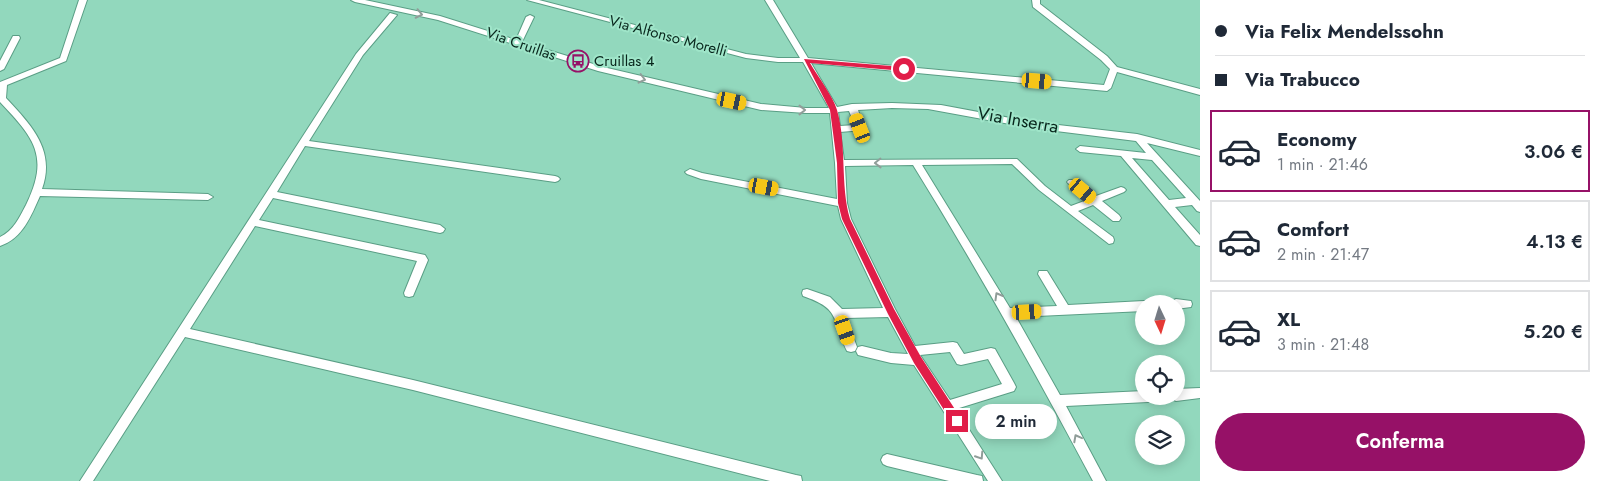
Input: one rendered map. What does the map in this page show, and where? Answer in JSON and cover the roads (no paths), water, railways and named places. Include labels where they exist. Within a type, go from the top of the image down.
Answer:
[{"type":"street","points":[[0,242],[18,232],[37,192],[43,168],[43,161],[38,146],[24,123],[2,99],[1,84],[62,59],[83,0]]},
{"type":"street","name":"Via Cruillas","points":[[355,0],[380,3],[396,12],[440,18],[601,69],[732,101],[786,110],[834,110]]},
{"type":"street","name":"Via Alfonso Morelli","points":[[531,0],[746,56],[778,60],[806,60],[1107,88],[1114,69]]},
{"type":"street","points":[[768,0],[806,60],[834,110],[842,203],[846,219],[891,312],[915,355],[996,481]]},
{"type":"street","points":[[1036,0],[1036,5],[1104,58],[1114,69],[1200,92]]},
{"type":"street","points":[[86,481],[360,54],[396,12]]},
{"type":"street","points":[[518,43],[530,17]]},
{"type":"street","points":[[0,69],[16,38]]},
{"type":"street","name":"Via Inserra","points":[[834,110],[852,107],[927,106],[968,111],[1030,125],[1137,137],[1176,145],[1200,153]]},
{"type":"street","points":[[837,129],[860,128],[852,107]]},
{"type":"street","points":[[1137,137],[1197,204]]},
{"type":"street","points":[[303,143],[555,179]]},
{"type":"street","points":[[1080,148],[1155,157]]},
{"type":"street","points":[[1123,153],[1200,242]]},
{"type":"street","points":[[840,163],[1014,161],[1042,188],[1109,240]]},
{"type":"street","points":[[915,162],[953,219],[1008,313],[1100,481]]},
{"type":"street","points":[[690,172],[701,176],[842,203]]},
{"type":"street","points":[[1072,182],[1116,218]]},
{"type":"street","points":[[1070,210],[1121,190]]},
{"type":"street","points":[[37,192],[208,197]]},
{"type":"street","points":[[270,194],[440,228]]},
{"type":"street","points":[[1167,204],[1197,204]]},
{"type":"street","points":[[253,222],[421,258],[423,260],[421,267],[409,293]]},
{"type":"street","points":[[1043,274],[1065,310]]},
{"type":"street","points":[[807,293],[818,295],[835,305],[856,349],[891,358],[953,347],[961,360],[992,353],[1010,387],[947,406]]},
{"type":"street","points":[[1008,313],[1135,306]]},
{"type":"street","points":[[839,314],[891,312]]},
{"type":"street","points":[[183,332],[413,385],[796,481]]},
{"type":"street","points":[[1185,394],[1200,393]]},
{"type":"street","points":[[1057,401],[1135,397]]},
{"type":"street","points":[[887,460],[977,481]]},
{"type":"place","name":"Cruillas 4","points":[[578,61]]}]
